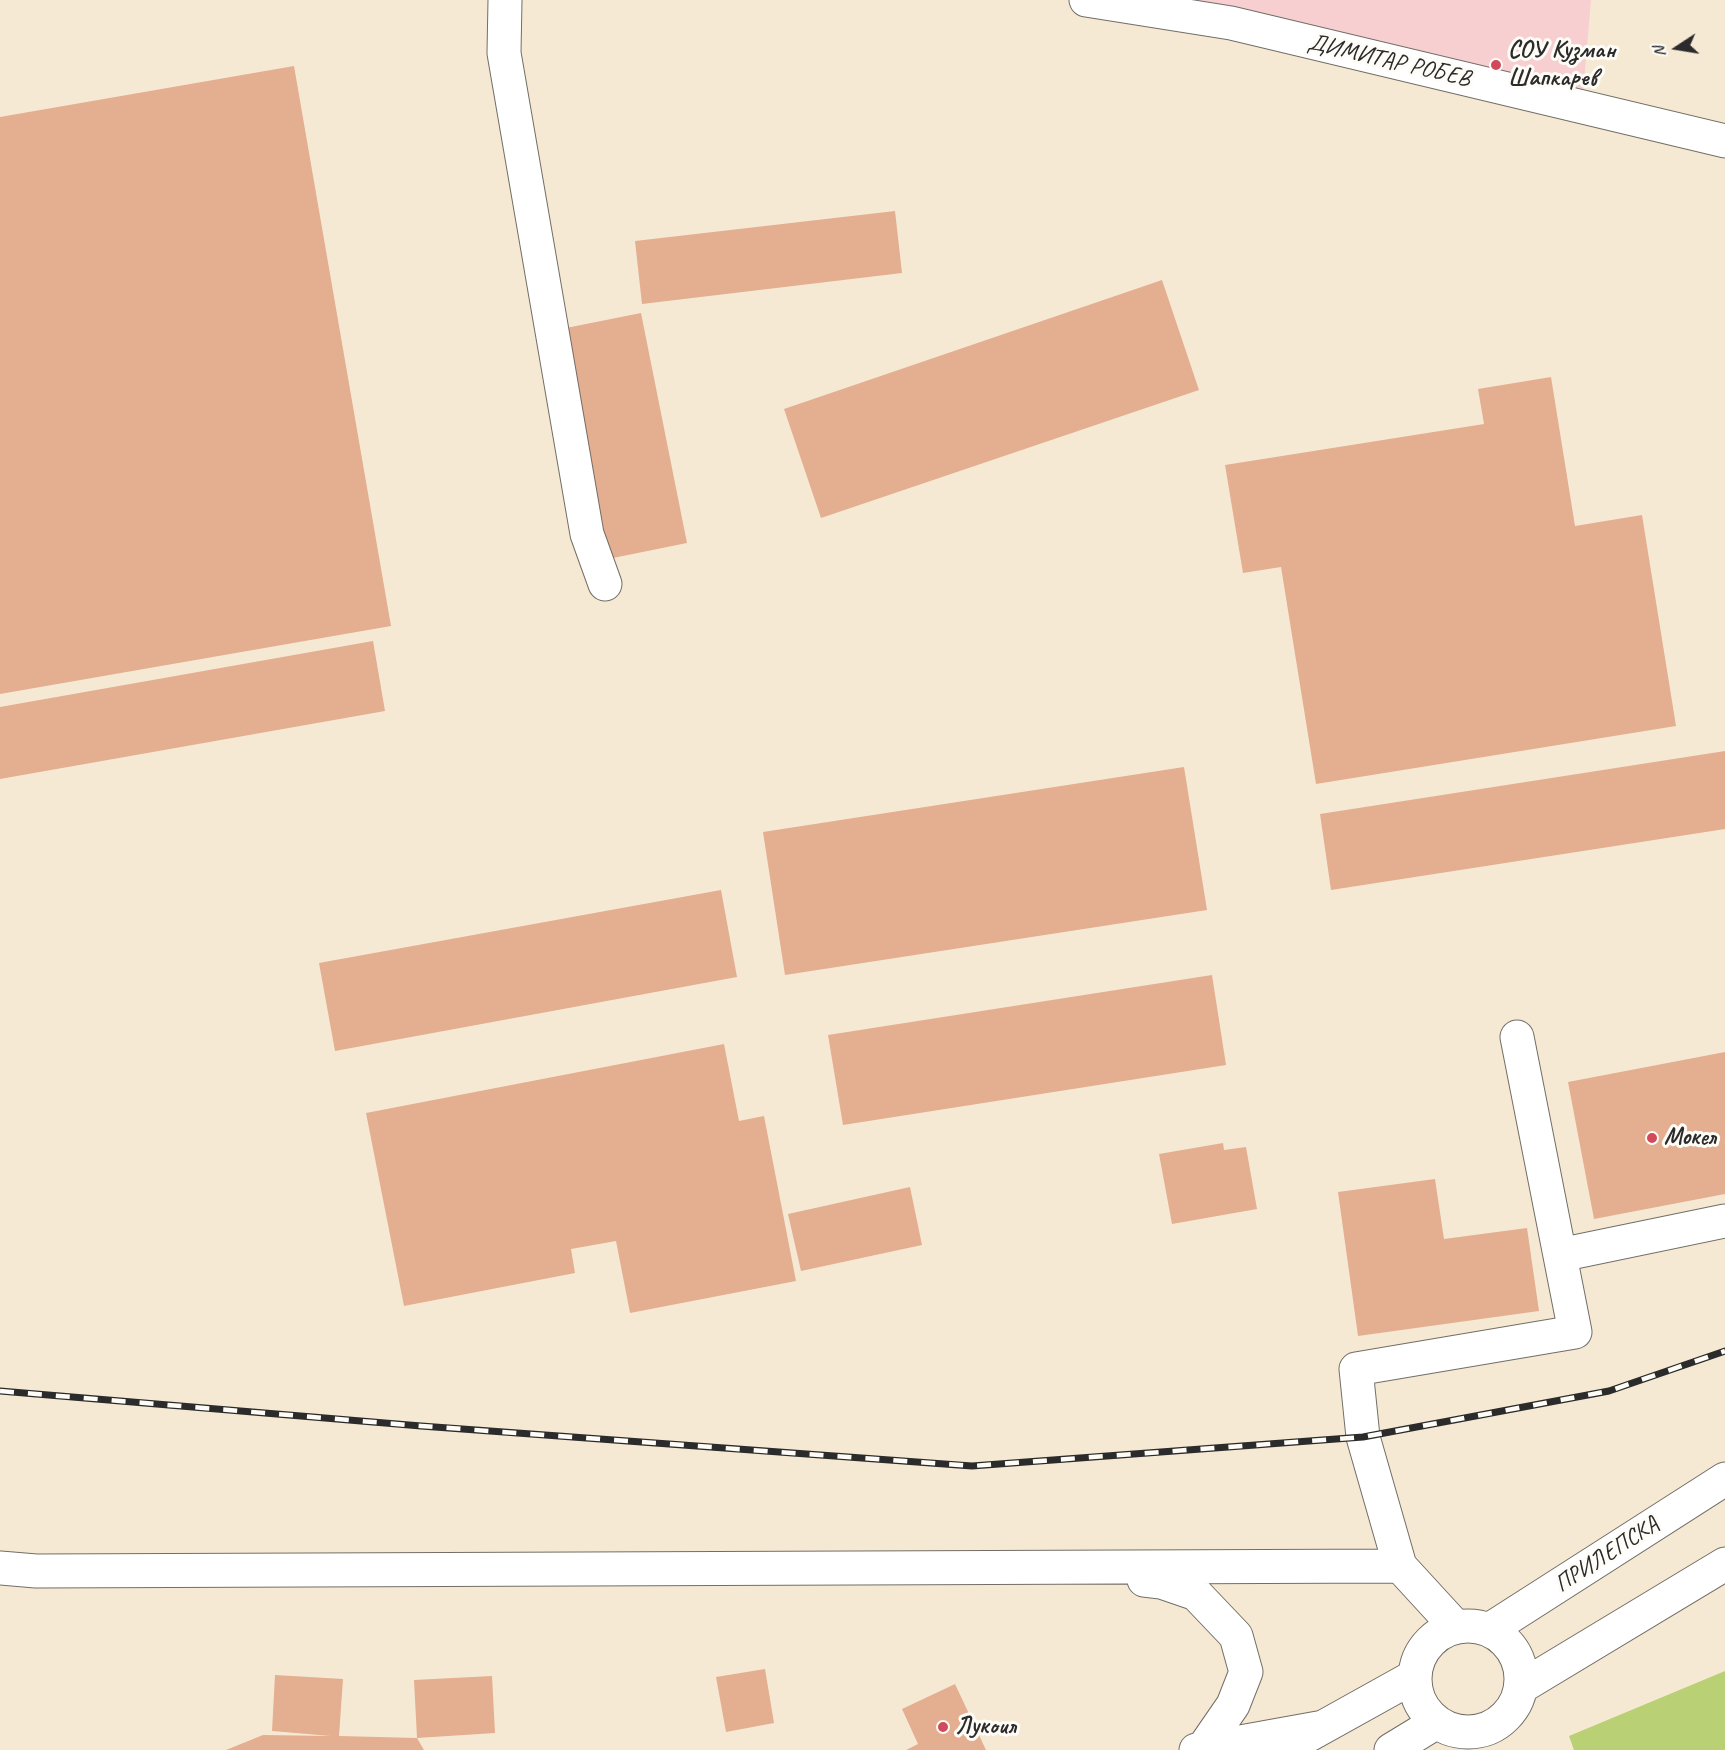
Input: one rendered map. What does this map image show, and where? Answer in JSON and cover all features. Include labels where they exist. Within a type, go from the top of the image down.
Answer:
[{"type":"street","points":[[505,0],[504,52],[508,76],[587,534],[605,584]]},
{"type":"street","name":"ДИМИТАР РОБЕВ","points":[[1086,0],[1231,12],[1725,141]]},
{"type":"street","points":[[1456,1627],[1400,1566],[1363,1437],[1356,1368],[1575,1332],[1517,1037]]},
{"type":"street","points":[[1560,1255],[1725,1221]]},
{"type":"street","name":"ПРИЛЕПСКА","points":[[1489,1630],[1725,1479]]},
{"type":"street","points":[[1521,1687],[1725,1564]]},
{"type":"street","points":[[0,1568],[83,1571],[1400,1566]]},
{"type":"street","points":[[1022,1568],[1161,1582],[1196,1594],[1204,1601],[1236,1636],[1246,1672],[1233,1705],[1201,1749]]},
{"type":"street","points":[[1473,1626],[1489,1630],[1503,1639],[1514,1652],[1520,1669],[1521,1687],[1515,1704],[1504,1718],[1489,1728],[1471,1732],[1453,1730],[1437,1722],[1425,1709],[1417,1692],[1415,1676],[1419,1659],[1428,1645],[1440,1634],[1456,1627],[1473,1626]]},
{"type":"street","points":[[1282,1750],[1415,1676]]},
{"type":"street","points":[[1391,1750],[1437,1722]]},
{"type":"street","points":[[1201,1749],[1325,1726]]},
{"type":"shaded area","name":"СОУ Кузман Шапкарев","points":[[1086,0],[1591,0],[1582,107]]},
{"type":"green space","points":[[1725,1671],[1725,1750],[1574,1750],[1569,1736]]},
{"type":"building","points":[[294,66],[391,626],[0,694],[0,117]]},
{"type":"building","points":[[895,211],[902,273],[642,304],[635,241]]},
{"type":"building","points":[[1162,280],[1199,390],[821,518],[784,409]]},
{"type":"building","points":[[641,313],[687,543],[608,559],[561,329]]},
{"type":"building","points":[[1551,377],[1575,526],[1642,515],[1676,726],[1316,784],[1281,567],[1243,573],[1225,465],[1484,424],[1478,389]]},
{"type":"building","points":[[373,641],[385,711],[0,779],[0,707]]},
{"type":"building","points":[[1725,751],[1725,829],[1331,890],[1320,814]]},
{"type":"building","points":[[1184,767],[1207,910],[785,975],[763,832]]},
{"type":"building","points":[[721,890],[737,977],[335,1051],[319,963]]},
{"type":"building","points":[[1212,975],[1226,1065],[843,1125],[828,1035]]},
{"type":"building","points":[[724,1044],[739,1121],[764,1116],[796,1281],[630,1313],[616,1241],[571,1249],[575,1273],[404,1306],[366,1113]]},
{"type":"building","name":"Мокел","points":[[1725,1052],[1725,1194],[1594,1219],[1568,1082]]},
{"type":"building","points":[[1223,1143],[1224,1150],[1246,1147],[1257,1209],[1172,1224],[1159,1154]]},
{"type":"building","points":[[1435,1179],[1444,1239],[1527,1228],[1539,1311],[1358,1336],[1338,1192]]},
{"type":"building","points":[[910,1187],[922,1245],[801,1271],[788,1214]]},
{"type":"building","points":[[765,1669],[774,1723],[726,1732],[716,1677]]},
{"type":"building","points":[[275,1675],[343,1679],[339,1736],[417,1738],[424,1750],[226,1750],[263,1735],[331,1736],[272,1731]]},
{"type":"building","points":[[492,1676],[495,1733],[417,1738],[414,1680]]},
{"type":"building","name":"Лукоил","points":[[955,1684],[986,1750],[906,1750],[918,1744],[902,1709]]},
{"type":"railway","points":[[0,1391],[421,1426],[972,1466],[1363,1437],[1609,1391],[1725,1351]]},
{"type":"place","name":"СОУ Кузман Шапкарев","points":[[1496,65]]},
{"type":"place","name":"Мокел","points":[[1652,1138]]},
{"type":"place","name":"Лукоил","points":[[943,1727]]}]
